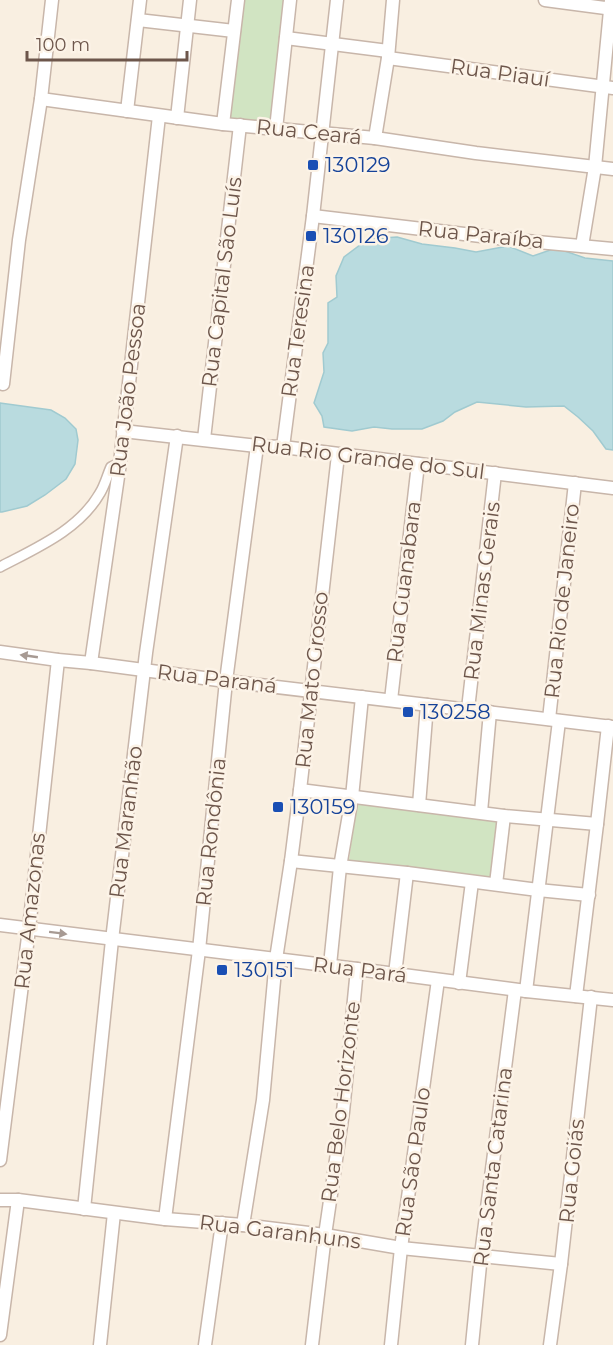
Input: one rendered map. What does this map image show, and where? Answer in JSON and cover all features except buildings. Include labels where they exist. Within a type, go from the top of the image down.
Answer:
[{"type":"street","points":[[3,384],[19,240],[52,0]]},
{"type":"street","points":[[127,111],[140,0]]},
{"type":"street","points":[[177,118],[190,0]]},
{"type":"street","points":[[223,124],[238,0]]},
{"type":"street","points":[[276,129],[290,0]]},
{"type":"street","name":"Rua Teresina","points":[[283,447],[313,216],[337,0]]},
{"type":"street","points":[[375,138],[388,55],[393,0]]},
{"type":"street","points":[[544,0],[611,6],[607,87],[582,246]]},
{"type":"street","points":[[138,20],[234,31]]},
{"type":"street","name":"Rua Piauí","points":[[286,38],[607,87]]},
{"type":"street","name":"Rua Ceará","points":[[40,99],[223,124],[375,138],[476,153],[613,169]]},
{"type":"street","name":"Rua João Pessoa","points":[[91,663],[120,463],[159,116]]},
{"type":"street","name":"Rua Capital São Luís","points":[[204,439],[240,125]]},
{"type":"street","name":"Rua Paraíba","points":[[313,216],[613,249]]},
{"type":"street","name":"Rua Rio Grande do Sul","points":[[123,431],[283,447],[613,488]]},
{"type":"street","name":"Rua Maranhão","points":[[84,1209],[112,940],[145,670],[177,436]]},
{"type":"street","name":"Rua Rondônia","points":[[165,1219],[199,950],[226,681],[257,446]]},
{"type":"street","name":"Rua Mato Grosso","points":[[243,1225],[263,1100],[276,959],[300,790],[338,455]]},
{"type":"street","points":[[0,567],[67,530],[93,504],[101,492],[111,467],[120,463]]},
{"type":"street","name":"Rua Guanabara","points":[[390,700],[418,464]]},
{"type":"street","name":"Rua Minas Gerais","points":[[468,710],[495,473]]},
{"type":"street","name":"Rua Rio de Janeiro","points":[[538,890],[548,819],[554,720],[575,483]]},
{"type":"street","name":"Rua Paraná","points":[[0,652],[610,727]]},
{"type":"street","name":"Rua Amazonas","points":[[0,1160],[29,929],[58,660]]},
{"type":"street","points":[[330,965],[340,867],[352,797],[362,697]]},
{"type":"street","points":[[419,805],[427,705]]},
{"type":"street","points":[[481,812],[490,712]]},
{"type":"street","points":[[576,996],[610,727]]},
{"type":"street","points":[[300,790],[504,816],[597,824]]},
{"type":"street","points":[[496,884],[504,816]]},
{"type":"street","points":[[291,861],[589,895]]},
{"type":"street","points":[[395,974],[407,873]]},
{"type":"street","points":[[459,983],[472,882]]},
{"type":"street","name":"Rua Santa Catarina","points":[[472,1345],[481,1255],[538,890]]},
{"type":"street","name":"Rua Pará","points":[[0,925],[521,991],[613,1000]]},
{"type":"street","name":"Rua Belo Horizonte","points":[[312,1345],[343,1112],[357,969]]},
{"type":"street","name":"Rua São Paulo","points":[[391,1345],[401,1248],[438,980]]},
{"type":"street","name":"Rua Goiás","points":[[550,1345],[591,998]]},
{"type":"street","name":"Rua Garanhuns","points":[[0,1200],[18,1200],[165,1219],[243,1225],[325,1235],[401,1248],[561,1264]]},
{"type":"street","points":[[0,1335],[18,1200]]},
{"type":"street","points":[[100,1345],[114,1213]]},
{"type":"street","points":[[205,1345],[222,1223]]},
{"type":"green space","points":[[238,0],[285,0],[271,125],[224,120]]},
{"type":"green space","points":[[357,801],[499,818],[494,885],[348,867]]},
{"type":"water","points":[[397,237],[422,244],[476,252],[508,246],[533,256],[556,248],[585,258],[613,261],[613,450],[606,449],[593,431],[564,406],[526,407],[477,402],[455,412],[443,421],[422,429],[374,427],[352,431],[324,427],[322,416],[314,403],[324,372],[323,353],[328,343],[328,303],[337,297],[336,276],[344,257],[368,239]]},
{"type":"water","points":[[0,403],[51,410],[65,418],[76,429],[78,440],[75,464],[66,479],[27,506],[2,512],[0,512]]},
{"type":"place","name":"130129","points":[[313,165]]},
{"type":"place","name":"130126","points":[[311,236]]},
{"type":"place","name":"130258","points":[[408,712]]},
{"type":"place","name":"130159","points":[[278,807]]},
{"type":"place","name":"130151","points":[[222,970]]}]
